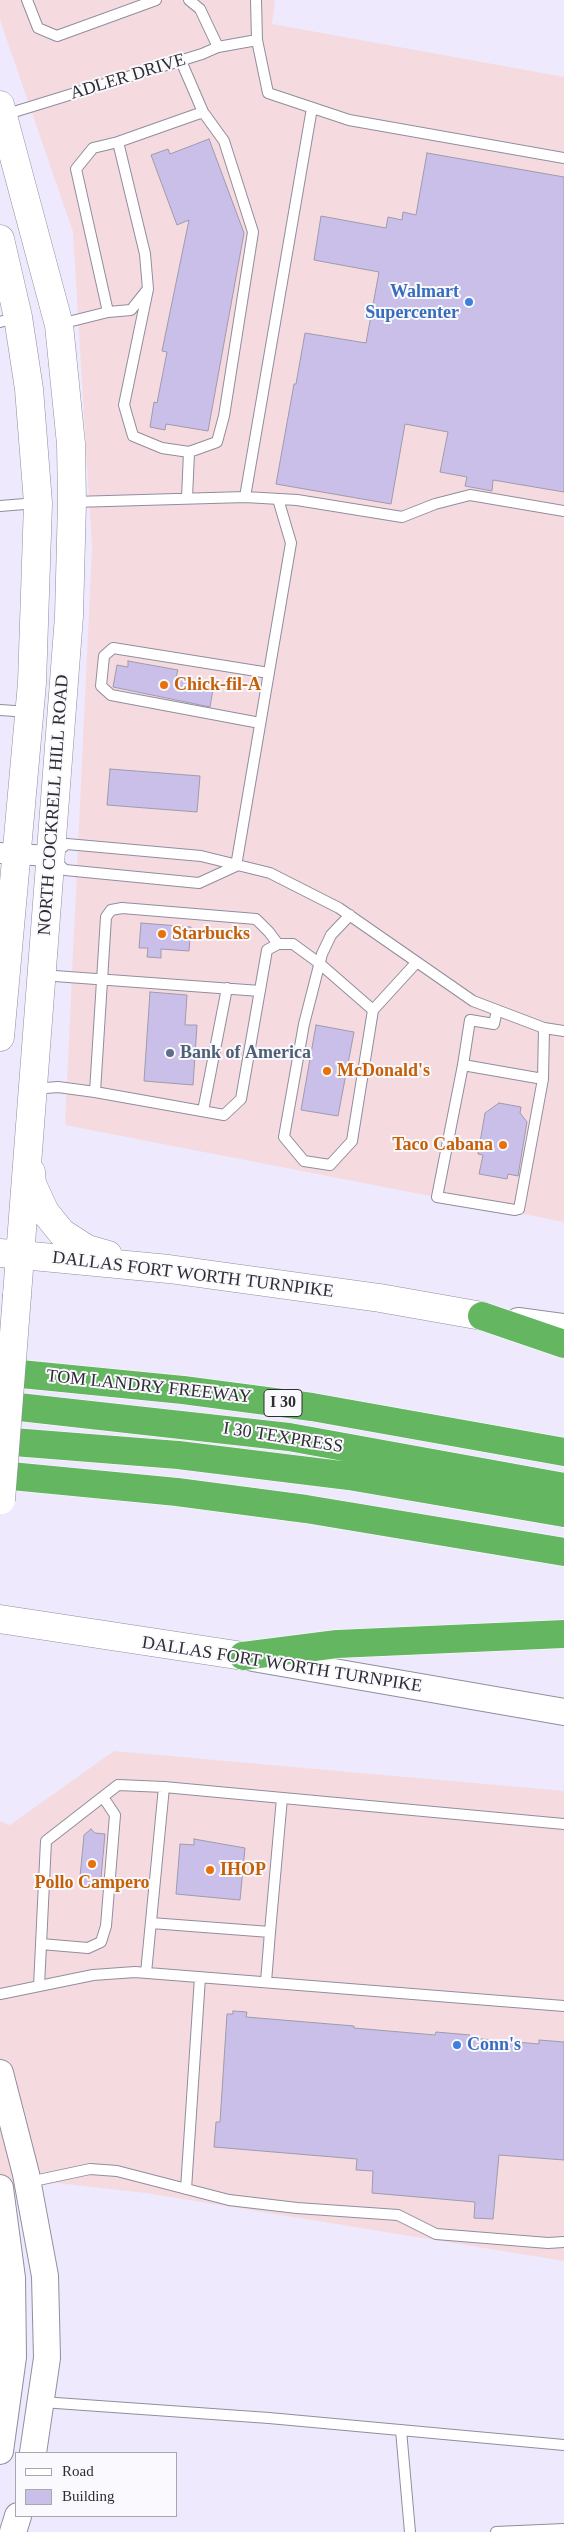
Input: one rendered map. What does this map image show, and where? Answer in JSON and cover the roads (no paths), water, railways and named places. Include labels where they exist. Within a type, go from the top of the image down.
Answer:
[{"type":"highway","points":[[482,1316],[564,1344]]},
{"type":"highway","name":"TOM LANDRY FREEWAY","points":[[0,1372],[173,1389],[312,1407],[564,1452]]},
{"type":"highway","name":"I 30 TEXPRESS","points":[[0,1405],[289,1437],[564,1487]]},
{"type":"highway","points":[[0,1441],[178,1455],[349,1476],[564,1513]]},
{"type":"highway","points":[[0,1475],[177,1492],[306,1509],[564,1552]]},
{"type":"highway","points":[[242,1656],[337,1644],[564,1634]]},
{"type":"main road","name":"NORTH COCKRELL HILL ROAD","points":[[0,1512],[17,1295],[10,1254],[27,1148],[32,1089],[69,616],[72,502],[71,444],[59,324],[1,112]]},
{"type":"main road","name":"NORTH COCKRELL HILL ROAD","points":[[0,239],[9,319],[29,389],[38,502],[30,712],[8,853],[0,1038]]},
{"type":"main road","points":[[38,502],[72,502]]},
{"type":"main road","points":[[27,1148],[32,1184],[45,1212],[62,1234],[87,1249],[153,1268]]},
{"type":"main road","name":"DALLAS FORT WORTH TURNPIKE","points":[[10,1254],[153,1268],[380,1298],[482,1316]]},
{"type":"main road","name":"DALLAS FORT WORTH TURNPIKE","points":[[0,1620],[242,1656]]},
{"type":"street","points":[[8,853],[50,856]]},
{"type":"street","name":"DALLAS FORT WORTH TURNPIKE","points":[[482,1316],[564,1327]]},
{"type":"street","name":"DALLAS FORT WORTH TURNPIKE","points":[[242,1656],[564,1712]]},
{"type":"street","points":[[0,2073],[28,2182],[45,2276],[47,2358],[34,2452]]},
{"type":"street","points":[[0,2188],[12,2278],[13,2358],[4,2396],[0,2451]]},
{"type":"street","points":[[4,2396],[41,2402]]},
{"type":"street","points":[[14,2532],[18,2517]]},
{"type":"lane","points":[[27,0],[38,28],[57,36],[156,0]]},
{"type":"lane","points":[[189,0],[200,9],[218,47]]},
{"type":"lane","points":[[256,0],[257,40],[268,93],[349,120],[564,158]]},
{"type":"lane","name":"ADLER DRIVE","points":[[1,112],[181,61],[218,47],[257,40]]},
{"type":"lane","points":[[118,142],[145,254],[148,289],[124,405],[133,436],[162,448],[189,452],[217,442],[224,416],[253,232],[224,141],[203,112],[181,61]]},
{"type":"lane","points":[[245,497],[312,108]]},
{"type":"lane","points":[[108,312],[76,169],[93,148],[118,142],[203,112]]},
{"type":"lane","points":[[59,324],[108,312],[131,310],[148,289]]},
{"type":"lane","points":[[187,498],[189,452]]},
{"type":"lane","points":[[72,502],[245,497],[278,499],[402,517],[435,504],[470,495],[564,511]]},
{"type":"lane","points":[[236,866],[291,542],[278,499]]},
{"type":"lane","points":[[0,506],[38,502]]},
{"type":"lane","points":[[260,723],[111,695],[101,686],[104,656],[113,648],[269,673]]},
{"type":"lane","points":[[0,710],[30,712]]},
{"type":"lane","points":[[236,866],[199,883],[65,870],[50,856],[67,844],[201,856],[270,873],[350,916],[473,1001],[544,1028],[564,1031]]},
{"type":"lane","points":[[95,1092],[106,917],[111,910],[122,908],[256,919],[278,944]]},
{"type":"lane","points":[[350,916],[331,936],[320,963],[304,1024],[284,1137],[304,1161],[330,1165],[352,1141],[373,1010],[416,963]]},
{"type":"lane","points":[[32,1089],[58,1087],[95,1092],[224,1115],[241,1099],[267,950],[278,944],[293,944],[320,963],[373,1010]]},
{"type":"lane","points":[[40,975],[260,991]]},
{"type":"lane","points":[[203,1111],[227,988]]},
{"type":"lane","points":[[496,1010],[494,1024],[470,1020],[437,1197],[515,1210],[519,1208],[543,1080],[544,1028]]},
{"type":"lane","points":[[463,1065],[543,1080]]},
{"type":"lane","points":[[39,1986],[46,1841],[118,1785],[164,1787],[564,1824]]},
{"type":"lane","points":[[146,1973],[164,1787]]},
{"type":"lane","points":[[41,1944],[88,1948],[101,1942],[106,1926],[115,1815],[103,1797]]},
{"type":"lane","points":[[266,1982],[282,1798]]},
{"type":"lane","points":[[151,1923],[270,1932]]},
{"type":"lane","points":[[0,1994],[93,1975],[146,1973],[564,2006]]},
{"type":"lane","points":[[186,2189],[200,1977]]},
{"type":"lane","points":[[28,2182],[90,2170],[117,2171],[229,2200],[297,2208],[398,2215],[436,2234],[548,2243],[564,2242]]},
{"type":"lane","points":[[41,2402],[402,2430],[564,2445]]},
{"type":"lane","points":[[402,2430],[410,2532]]},
{"type":"lane","points":[[496,2532],[564,2529]]},
{"type":"place","name":"Walmart Supercenter","points":[[469,302]]},
{"type":"place","name":"Chick-fil-A","points":[[164,685]]},
{"type":"place","name":"Starbucks","points":[[162,934]]},
{"type":"place","name":"Bank of America","points":[[170,1053]]},
{"type":"place","name":"McDonald's","points":[[327,1071]]},
{"type":"place","name":"Taco Cabana","points":[[503,1145]]},
{"type":"place","name":"Pollo Campero","points":[[92,1864]]},
{"type":"place","name":"IHOP","points":[[210,1870]]},
{"type":"place","name":"Conn's","points":[[457,2045]]}]
